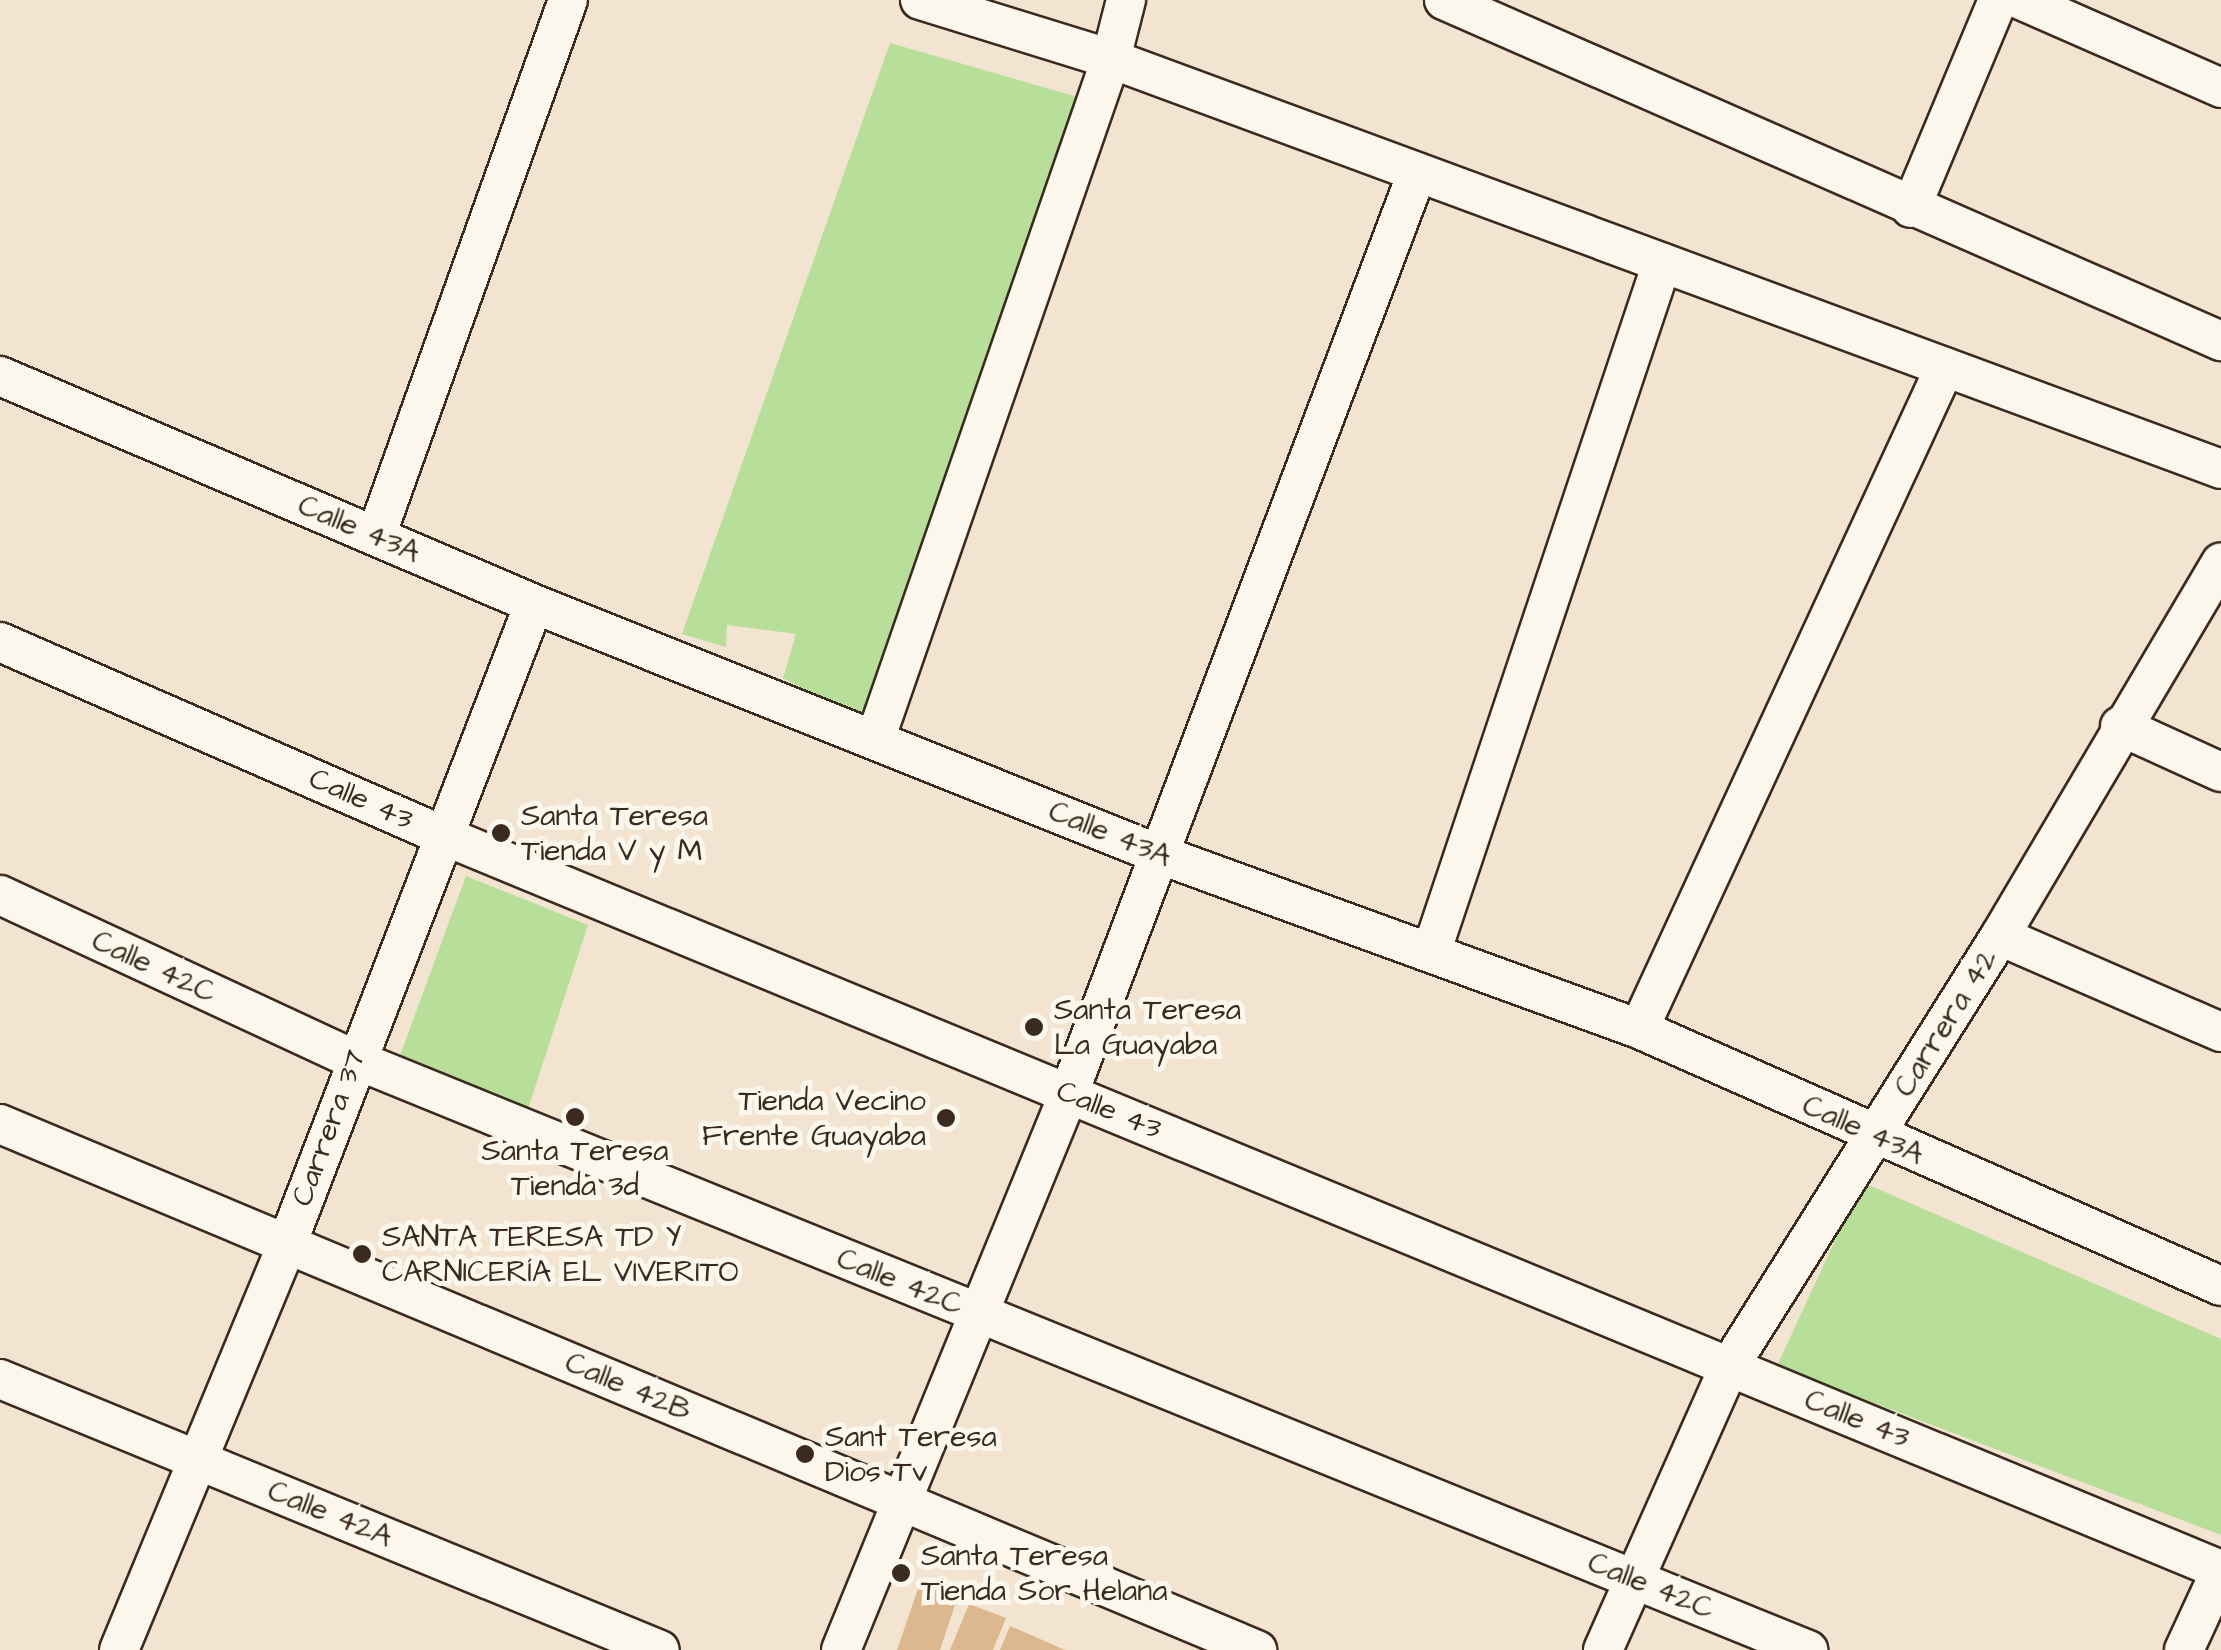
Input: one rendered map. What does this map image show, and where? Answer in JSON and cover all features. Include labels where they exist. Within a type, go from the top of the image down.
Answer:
[{"type":"street","points":[[376,536],[568,0]]},
{"type":"street","points":[[920,0],[1110,59],[2221,469]]},
{"type":"street","points":[[875,740],[1110,59],[1126,0]]},
{"type":"street","points":[[1444,0],[1489,8],[1911,208],[2221,341]]},
{"type":"street","points":[[1911,208],[1998,0]]},
{"type":"street","points":[[2021,0],[2221,88]]},
{"type":"street","points":[[841,1650],[905,1502],[1069,1094],[1417,173]]},
{"type":"street","points":[[1431,954],[1662,263]]},
{"type":"street","points":[[1639,1029],[1945,367]]},
{"type":"street","name":"Calle 43A","points":[[0,376],[534,604],[1161,855],[1639,1029],[1876,1137],[2221,1286]]},
{"type":"street","name":"Carrera 42","points":[[1603,1650],[1729,1366],[2000,936],[2120,726],[2221,564]]},
{"type":"street","name":"Carrera 37","points":[[119,1650],[287,1244],[354,1059],[534,604]]},
{"type":"street","name":"Calle 43","points":[[0,642],[442,835],[2221,1570]]},
{"type":"street","points":[[2120,726],[2221,772]]},
{"type":"street","name":"Calle 42C","points":[[0,895],[354,1059],[1808,1650]]},
{"type":"street","points":[[2000,936],[2221,1032]]},
{"type":"street","name":"Calle 42B","points":[[0,1124],[1257,1650]]},
{"type":"street","name":"Calle 42A","points":[[0,1378],[660,1650]]},
{"type":"street","points":[[2184,1650],[2221,1570]]},
{"type":"green space","points":[[890,43],[1081,98],[868,722],[783,678],[796,634],[727,625],[726,647],[682,634]]},
{"type":"green space","points":[[466,876],[588,925],[525,1118],[398,1061]]},
{"type":"green space","points":[[1862,1182],[2221,1339],[2221,1535],[1777,1366]]},
{"type":"building","points":[[921,1580],[959,1593],[940,1650],[897,1650]]},
{"type":"building","points":[[969,1604],[1006,1618],[993,1650],[950,1650]]},
{"type":"building","points":[[1010,1626],[1065,1650],[1000,1650]]},
{"type":"place","name":"Santa Teresa Tienda V y M","points":[[501,833]]},
{"type":"place","name":"Santa Teresa La Guayaba","points":[[1034,1027]]},
{"type":"place","name":"Santa Teresa Tienda 3d","points":[[575,1117]]},
{"type":"place","name":"Tienda Vecino Frente Guayaba","points":[[946,1118]]},
{"type":"place","name":"SANTA TERESA TD Y CARNICERÍA EL VIVERITO","points":[[362,1254]]},
{"type":"place","name":"Sant Teresa Dios Tv","points":[[805,1454]]},
{"type":"place","name":"Santa Teresa Tienda Sor Helana","points":[[901,1573]]}]
